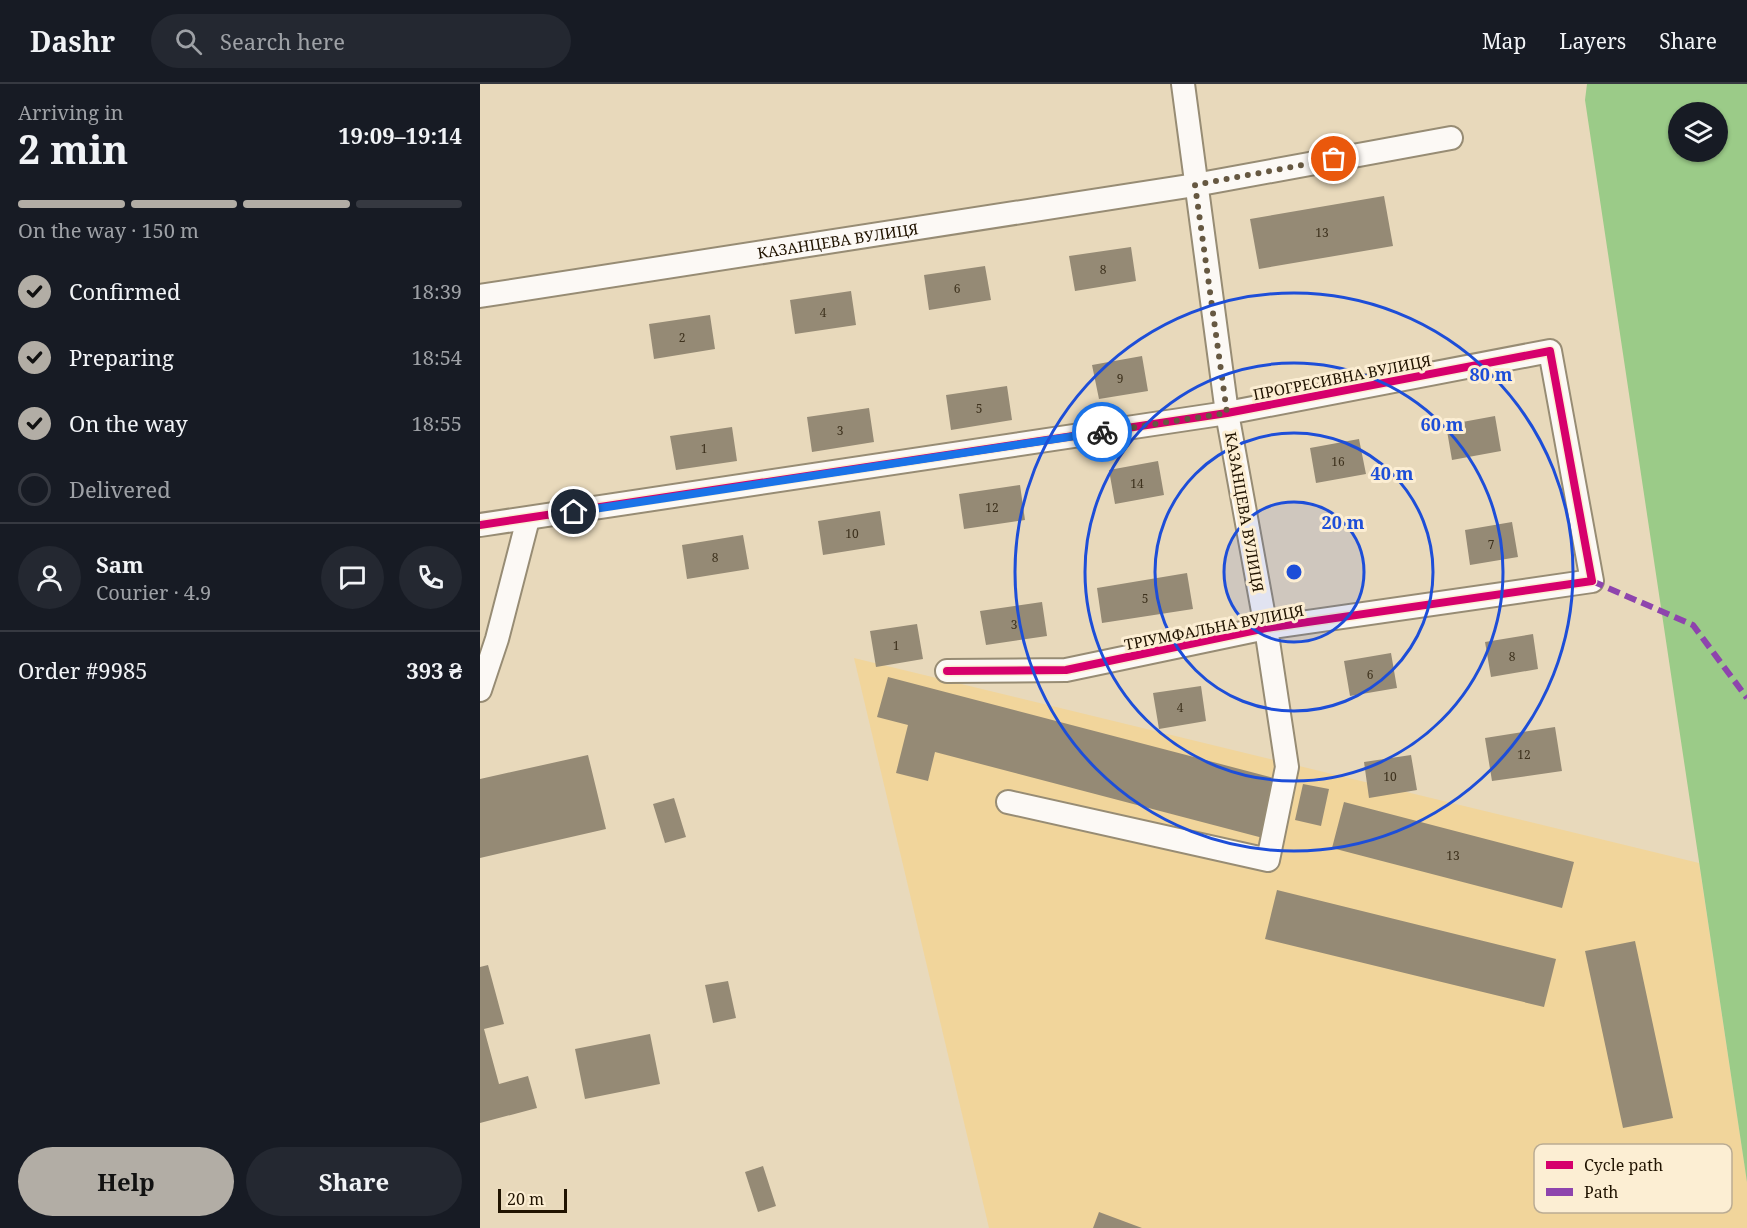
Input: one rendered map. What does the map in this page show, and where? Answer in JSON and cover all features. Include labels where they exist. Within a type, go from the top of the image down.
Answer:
[{"type":"street","points":[[1183,84],[1195,185]]},
{"type":"street","name":"КАЗАНЦЕВА ВУЛИЦЯ","points":[[480,296],[1195,185],[1451,138]]},
{"type":"street","name":"КАЗАНЦЕВА ВУЛИЦЯ","points":[[1008,802],[1268,860],[1287,767],[1266,628],[1227,413],[1195,185]]},
{"type":"street","name":"ПРОГРЕСИВНА ВУЛИЦЯ","points":[[480,525],[1227,413],[1550,351],[1592,581]]},
{"type":"street","points":[[480,690],[497,639],[528,519]]},
{"type":"street","name":"ТРІУМФАЛЬНА ВУЛИЦЯ","points":[[947,671],[1066,670],[1266,628],[1592,581]]},
{"type":"shaded area","points":[[854,658],[1699,863],[1747,1182],[1747,1228],[989,1228]]},
{"type":"green space","points":[[1587,84],[1747,84],[1747,1182],[1585,100]]},
{"type":"building","points":[[1384,196],[1393,246],[1259,269],[1250,219]]},
{"type":"building","points":[[1131,247],[1136,281],[1075,291],[1069,256]]},
{"type":"building","points":[[985,266],[991,300],[929,310],[924,275]]},
{"type":"building","points":[[851,291],[856,325],[795,334],[790,300]]},
{"type":"building","points":[[710,315],[715,349],[654,359],[649,324]]},
{"type":"building","points":[[1142,356],[1148,391],[1099,399],[1092,365]]},
{"type":"building","points":[[1007,386],[1012,420],[951,430],[946,395]]},
{"type":"building","points":[[869,408],[874,442],[812,452],[807,417]]},
{"type":"building","points":[[1495,416],[1501,451],[1452,460],[1446,425]]},
{"type":"building","points":[[732,427],[737,461],[676,470],[670,436]]},
{"type":"building","points":[[1359,439],[1366,474],[1316,483],[1310,448]]},
{"type":"building","points":[[1158,461],[1164,495],[1115,504],[1109,470]]},
{"type":"building","points":[[1020,485],[1025,520],[964,529],[959,494]]},
{"type":"building","points":[[880,511],[885,545],[823,555],[818,521]]},
{"type":"building","points":[[1512,522],[1518,557],[1470,565],[1465,530]]},
{"type":"building","points":[[743,535],[749,569],[687,579],[682,545]]},
{"type":"building","points":[[1187,573],[1193,609],[1102,623],[1097,588]]},
{"type":"building","points":[[1042,602],[1047,636],[986,645],[980,611]]},
{"type":"building","points":[[917,624],[923,659],[876,667],[870,631]]},
{"type":"building","points":[[1533,634],[1538,669],[1491,677],[1485,642]]},
{"type":"building","points":[[1391,653],[1397,688],[1350,696],[1344,661]]},
{"type":"building","points":[[888,677],[1278,779],[1263,838],[935,752],[928,781],[896,773],[908,725],[877,717]]},
{"type":"building","points":[[1201,686],[1206,721],[1159,729],[1153,693]]},
{"type":"building","points":[[1555,727],[1562,771],[1492,781],[1485,738]]},
{"type":"building","points":[[588,755],[606,829],[480,858],[480,779]]},
{"type":"building","points":[[1411,755],[1417,790],[1369,798],[1364,762]]},
{"type":"building","points":[[1303,784],[1329,789],[1321,826],[1295,820]]},
{"type":"building","points":[[674,798],[686,837],[665,843],[653,804]]},
{"type":"building","points":[[1344,802],[1574,862],[1562,908],[1332,848]]},
{"type":"building","points":[[1277,890],[1556,959],[1544,1007],[1265,939]]},
{"type":"building","points":[[1635,941],[1673,1118],[1623,1128],[1585,951]]},
{"type":"building","points":[[488,965],[504,1024],[484,1029],[499,1084],[528,1076],[537,1108],[480,1123],[480,967]]},
{"type":"building","points":[[728,981],[736,1018],[713,1023],[705,985]]},
{"type":"building","points":[[650,1034],[660,1084],[585,1099],[575,1049]]},
{"type":"building","points":[[763,1166],[776,1206],[758,1212],[745,1172]]},
{"type":"building","points":[[1099,1212],[1142,1228],[1093,1228]]},
{"type":"marked path","points":[[1592,581],[1693,625],[1747,698]]},
{"type":"cycle path","points":[[480,525],[1227,413],[1550,351],[1592,581],[1266,628],[1066,670],[947,671]]},
{"type":"way so far","points":[[1102,432],[1227,413],[1195,185],[1334,159]]},
{"type":"route","points":[[574,512],[1102,432]]}]
